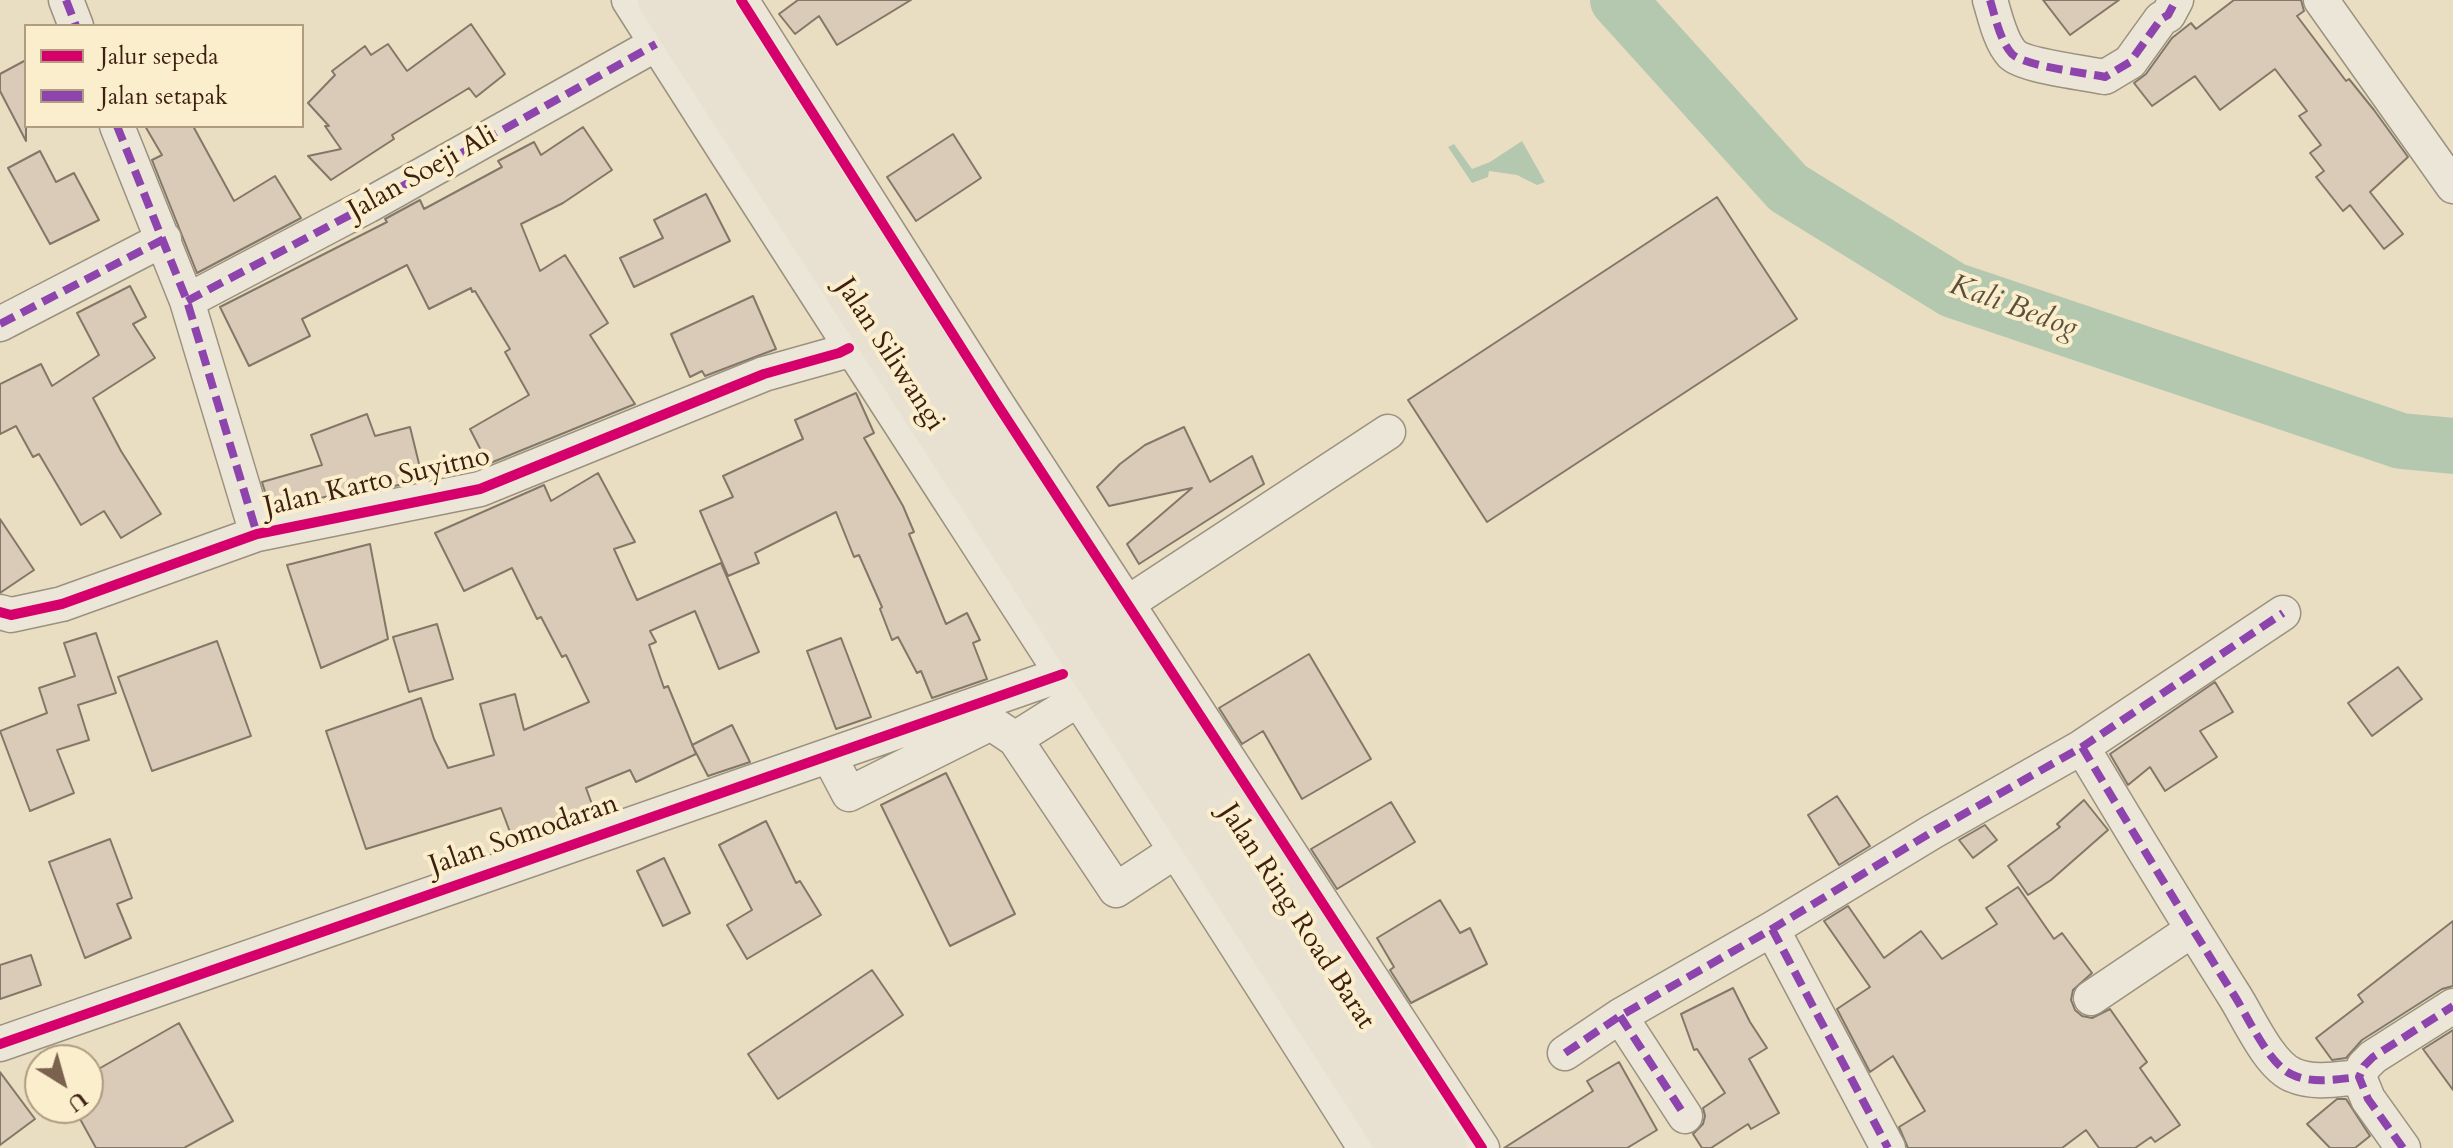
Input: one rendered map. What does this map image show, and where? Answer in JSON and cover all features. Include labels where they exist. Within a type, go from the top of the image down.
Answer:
[{"type":"highway","name":"Jalan Siliwangi","points":[[660,0],[956,486],[1102,692]]},
{"type":"highway","name":"Jalan Siliwangi","points":[[707,0],[970,414],[1105,614],[1102,692]]},
{"type":"highway","name":"Jalan Ring Road Barat","points":[[1102,692],[1332,946],[1445,1148]]},
{"type":"highway","name":"Jalan Ring Road Barat","points":[[1102,692],[1400,1148]]},
{"type":"street","points":[[66,0],[75,24]]},
{"type":"street","points":[[629,0],[849,348],[956,486],[1102,692],[1177,850],[1365,1148]]},
{"type":"street","points":[[741,0],[997,404],[1128,603],[1332,946],[1482,1148]]},
{"type":"street","points":[[1990,0],[2012,54],[2032,63],[2105,77],[2130,62],[2161,19],[2168,15],[2176,0]]},
{"type":"street","points":[[2321,0],[2453,186]]},
{"type":"street","name":"Jalan Soeji Ali","points":[[187,301],[367,206],[656,44]]},
{"type":"street","points":[[118,128],[187,301],[257,534]]},
{"type":"street","points":[[0,324],[164,239]]},
{"type":"street","name":"Jalan Karto Suyitno","points":[[0,612],[11,615],[62,604],[257,534],[480,489],[764,374],[849,348]]},
{"type":"street","points":[[1128,603],[1388,432]]},
{"type":"street","points":[[1565,1053],[1620,1016],[2082,747],[2283,613]]},
{"type":"street","points":[[1015,739],[1102,692]]},
{"type":"street","name":"Jalan Somodaran","points":[[0,1044],[829,756],[1102,692]]},
{"type":"street","points":[[829,756],[849,794],[991,723],[1015,739],[1116,890],[1177,850]]},
{"type":"street","points":[[2082,747],[2192,930],[2260,1039],[2280,1065],[2292,1075],[2323,1080],[2359,1077]]},
{"type":"street","points":[[1772,929],[1888,1148]]},
{"type":"street","points":[[2091,998],[2192,930]]},
{"type":"street","points":[[2397,1146],[2368,1099],[2359,1077],[2373,1057],[2453,1006]]},
{"type":"street","points":[[1620,1016],[1685,1116]]},
{"type":"shaded area","points":[[1522,141],[1545,182],[1537,185],[1517,175],[1489,171],[1488,177],[1472,183],[1448,147],[1454,144],[1472,169],[1490,162]]},
{"type":"building","points":[[798,0],[911,0],[837,45],[819,16],[795,34],[779,14]]},
{"type":"building","points":[[2043,0],[2119,0],[2070,35]]},
{"type":"building","points":[[2234,0],[2301,0],[2304,11],[2297,16],[2408,157],[2370,192],[2403,234],[2384,249],[2350,205],[2343,211],[2316,177],[2324,171],[2310,153],[2321,145],[2299,116],[2307,111],[2275,69],[2220,110],[2195,76],[2152,106],[2134,83],[2146,74],[2172,38],[2191,23],[2196,29]]},
{"type":"building","points":[[471,24],[505,74],[476,97],[469,88],[392,135],[394,139],[331,180],[308,156],[341,149],[325,126],[329,126],[308,103],[335,75],[332,71],[365,46],[371,55],[388,44],[407,71]]},
{"type":"building","points":[[24,61],[26,141],[0,91],[0,74]]},
{"type":"building","points":[[583,127],[612,170],[563,203],[521,224],[540,271],[565,255],[608,323],[590,335],[635,404],[488,464],[470,429],[529,395],[505,352],[510,349],[475,291],[472,292],[471,288],[429,309],[407,265],[302,319],[310,336],[249,366],[220,307],[387,222],[385,219],[420,200],[424,209],[502,167],[498,161],[534,142],[541,155]]},
{"type":"building","points":[[146,128],[194,128],[234,201],[275,176],[301,218],[197,273],[152,160],[162,155]]},
{"type":"building","points":[[953,134],[981,178],[916,221],[887,177]]},
{"type":"building","points":[[40,151],[56,182],[74,173],[99,220],[50,244],[8,168]]},
{"type":"building","points":[[706,194],[730,241],[634,287],[620,258],[663,238],[654,220]]},
{"type":"building","points":[[1717,197],[1797,319],[1487,522],[1408,400]]},
{"type":"building","points":[[130,286],[146,317],[133,324],[155,358],[93,398],[121,451],[161,514],[121,538],[104,511],[81,525],[39,454],[33,457],[16,426],[0,434],[0,384],[41,364],[52,386],[99,355],[77,313]]},
{"type":"building","points":[[753,296],[776,349],[705,376],[702,371],[690,377],[671,334]]},
{"type":"building","points":[[856,393],[874,433],[864,438],[903,506],[914,532],[909,534],[946,624],[967,613],[980,640],[973,643],[987,679],[932,698],[921,671],[917,673],[898,637],[892,640],[880,609],[882,607],[859,555],[854,557],[836,512],[755,553],[759,563],[728,576],[700,511],[733,497],[723,476],[803,439],[795,420]]},
{"type":"building","points":[[367,414],[375,436],[410,427],[423,480],[341,497],[340,493],[271,511],[262,482],[322,465],[311,435]]},
{"type":"building","points":[[1184,427],[1210,482],[1252,456],[1264,484],[1139,564],[1127,544],[1192,488],[1109,506],[1097,487],[1145,445]]},
{"type":"building","points":[[598,473],[635,542],[614,549],[637,600],[721,563],[759,652],[719,669],[695,611],[650,631],[656,642],[649,645],[664,688],[668,686],[696,754],[636,782],[630,770],[586,788],[596,815],[564,826],[562,822],[513,840],[501,808],[366,849],[326,731],[421,698],[434,739],[448,768],[494,755],[480,704],[515,694],[524,730],[589,702],[566,655],[562,657],[541,617],[537,619],[512,568],[464,591],[435,533],[544,485],[551,501]]},
{"type":"building","points":[[0,519],[34,570],[0,593]]},
{"type":"building","points":[[370,544],[388,639],[321,668],[287,565]]},
{"type":"building","points":[[437,624],[453,679],[409,692],[393,637]]},
{"type":"building","points":[[96,633],[116,693],[78,705],[89,740],[57,750],[74,793],[30,811],[0,731],[47,713],[39,688],[75,676],[64,643]]},
{"type":"building","points":[[841,638],[871,717],[836,729],[807,651]]},
{"type":"building","points":[[217,641],[251,736],[152,771],[118,677]]},
{"type":"building","points":[[1309,654],[1371,759],[1302,799],[1263,731],[1242,744],[1219,708]]},
{"type":"building","points":[[2398,667],[2422,699],[2372,736],[2348,703]]},
{"type":"building","points":[[2215,682],[2233,712],[2200,731],[2217,757],[2165,791],[2150,767],[2128,785],[2110,754]]},
{"type":"building","points":[[732,725],[750,762],[708,776],[692,745]]},
{"type":"building","points":[[946,773],[1015,914],[950,946],[881,805]]},
{"type":"building","points":[[1837,796],[1870,846],[1839,865],[1808,815]]},
{"type":"building","points":[[2084,800],[2108,830],[2051,880],[2028,895],[2008,866],[2060,827],[2057,824]]},
{"type":"building","points":[[1391,802],[1415,842],[1337,889],[1311,849]]},
{"type":"building","points":[[766,821],[796,883],[800,881],[821,915],[747,959],[727,925],[752,910],[719,845]]},
{"type":"building","points":[[1985,825],[1997,840],[1973,858],[1959,840]]},
{"type":"building","points":[[110,839],[132,898],[117,904],[131,938],[85,958],[49,862]]},
{"type":"building","points":[[664,858],[690,913],[663,926],[637,871]]},
{"type":"building","points":[[2018,887],[2054,939],[2062,933],[2092,973],[2073,990],[2071,1000],[2075,1010],[2082,1016],[2092,1018],[2110,1009],[2147,1062],[2140,1068],[2180,1125],[2155,1142],[2151,1137],[2135,1148],[2099,1148],[2086,1130],[2062,1148],[1908,1148],[1899,1127],[1925,1111],[1893,1056],[1870,1072],[1837,1009],[1870,987],[1824,921],[1848,906],[1884,958],[1921,931],[1942,959],[1997,924],[1986,908]]},
{"type":"building","points":[[1440,900],[1460,933],[1470,928],[1487,964],[1411,1003],[1390,970],[1394,967],[1377,938]]},
{"type":"building","points":[[2453,921],[2453,986],[2442,989],[2362,1040],[2346,1058],[2332,1060],[2316,1038],[2363,1002],[2358,995]]},
{"type":"building","points":[[31,955],[41,985],[0,999],[0,965]]},
{"type":"building","points":[[872,970],[903,1015],[778,1099],[748,1054]]},
{"type":"building","points":[[1733,988],[1767,1048],[1749,1059],[1779,1113],[1751,1129],[1748,1124],[1711,1148],[1702,1148],[1693,1134],[1703,1124],[1703,1108],[1725,1093],[1697,1049],[1694,1050],[1681,1014]]},
{"type":"building","points":[[179,1023],[233,1121],[184,1148],[96,1148],[83,1124],[104,1124],[104,1066]]},
{"type":"building","points":[[2453,1030],[2453,1090],[2423,1049]]},
{"type":"building","points":[[1619,1062],[1657,1130],[1627,1148],[1504,1148],[1593,1091],[1587,1081]]},
{"type":"building","points":[[0,1072],[24,1104],[24,1124],[28,1124],[0,1145]]},
{"type":"building","points":[[2337,1099],[2346,1099],[2370,1136],[2355,1148],[2330,1148],[2307,1124]]},
{"type":"waterway","name":"Kali Bedog","points":[[1618,0],[1788,188],[1953,290],[2401,441],[2453,446]]},
{"type":"marked path","points":[[66,0],[75,24]]},
{"type":"marked path","points":[[1990,0],[2001,35],[2012,54],[2042,65],[2105,77],[2130,62],[2161,19],[2168,15],[2176,0]]},
{"type":"marked path","points":[[187,301],[367,206],[656,44]]},
{"type":"marked path","points":[[118,128],[187,301],[257,534]]},
{"type":"marked path","points":[[0,324],[164,239]]},
{"type":"marked path","points":[[1565,1053],[1620,1016],[2082,747],[2283,613]]},
{"type":"marked path","points":[[2082,747],[2275,1061],[2293,1075],[2309,1079],[2359,1077]]},
{"type":"marked path","points":[[1772,929],[1888,1148]]},
{"type":"marked path","points":[[2403,1148],[2368,1099],[2359,1077],[2373,1057],[2453,1006]]},
{"type":"marked path","points":[[1620,1016],[1685,1116]]},
{"type":"cycle path","points":[[741,0],[997,404],[1482,1148]]},
{"type":"cycle path","points":[[0,612],[11,615],[62,604],[257,534],[480,489],[764,374],[849,348]]},
{"type":"cycle path","points":[[0,1044],[1063,674]]}]
